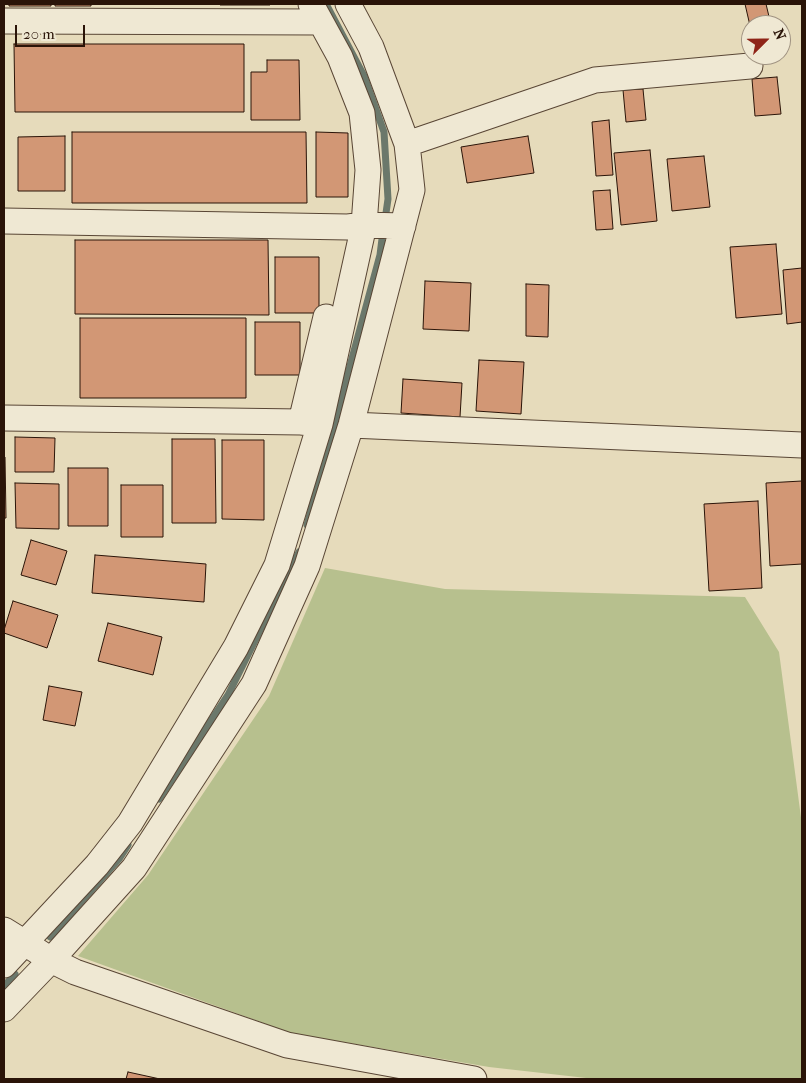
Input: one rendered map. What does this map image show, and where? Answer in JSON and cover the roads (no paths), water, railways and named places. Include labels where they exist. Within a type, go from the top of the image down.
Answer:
[{"type":"street","points":[[4,965],[97,865],[130,823],[236,647],[277,564],[310,423],[377,226],[412,190],[407,144],[371,47],[348,4]]},
{"type":"street","points":[[4,21],[316,13],[340,57],[362,113],[368,170],[377,226],[351,425],[307,566],[254,684],[134,868],[4,1009]]},
{"type":"street","points":[[407,144],[595,80],[750,66]]},
{"type":"street","points":[[4,221],[377,226]]},
{"type":"street","points":[[4,418],[310,423]]},
{"type":"street","points":[[351,425],[802,445]]},
{"type":"street","points":[[4,930],[51,960],[75,972],[287,1046],[474,1079]]},
{"type":"waterway","points":[[326,4],[364,76],[384,132],[388,199],[385,220]]},
{"type":"waterway","points":[[307,525],[380,255],[383,231]]},
{"type":"waterway","points":[[159,799],[228,695],[299,552]]},
{"type":"waterway","points":[[50,937],[119,859],[128,845]]},
{"type":"waterway","points":[[4,986],[15,974]]}]
